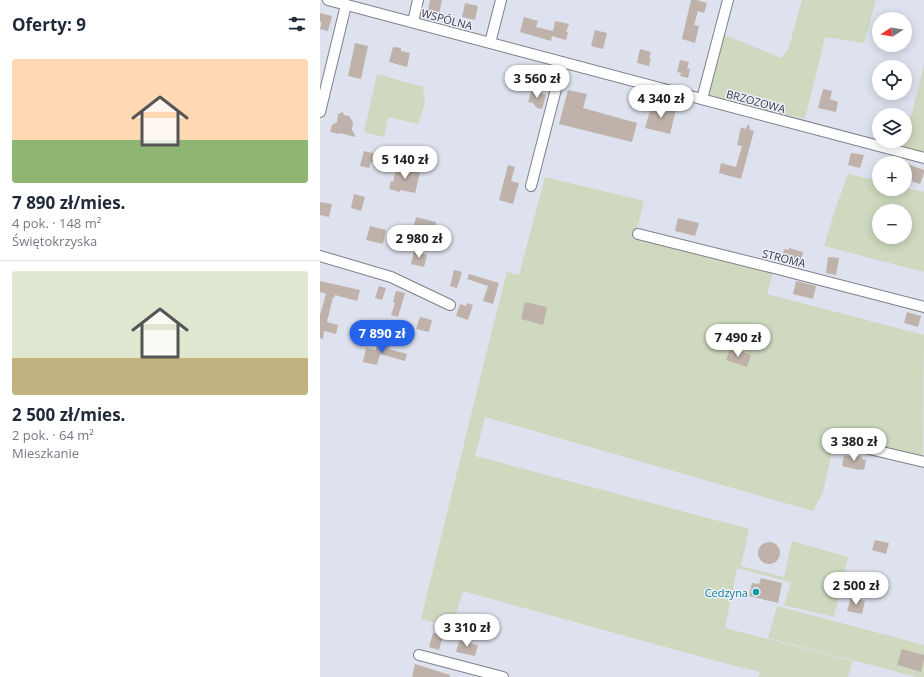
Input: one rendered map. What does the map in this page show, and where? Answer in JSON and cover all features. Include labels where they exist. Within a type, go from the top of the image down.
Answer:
[{"type":"street","name":"WSPÓLNA","points":[[328,0],[490,43]]},
{"type":"street","points":[[413,22],[418,0]]},
{"type":"street","points":[[490,43],[501,0]]},
{"type":"street","points":[[702,99],[728,0]]},
{"type":"street","points":[[320,112],[346,5]]},
{"type":"street","name":"BRZOZOWA","points":[[490,43],[924,158]]},
{"type":"street","points":[[531,186],[563,62]]},
{"type":"street","name":"STROMA","points":[[638,234],[924,308]]},
{"type":"street","points":[[320,256],[391,276],[450,305]]},
{"type":"street","points":[[844,443],[924,462]]},
{"type":"street","points":[[419,655],[503,677]]},
{"type":"green space","points":[[802,0],[876,0],[864,43],[825,37],[805,119],[708,96],[724,35],[782,58],[789,47]]},
{"type":"green space","points":[[924,64],[924,156],[902,152],[903,148],[912,148],[912,112]]},
{"type":"green space","points":[[377,74],[423,87],[425,103],[418,124],[388,117],[384,137],[364,132]]},
{"type":"green space","points":[[848,174],[872,179],[872,196],[912,196],[912,189],[924,192],[924,272],[824,246]]},
{"type":"green space","points":[[545,177],[644,201],[637,229],[774,268],[767,294],[924,335],[923,457],[836,435],[823,492],[813,511],[485,417],[475,456],[749,529],[741,566],[784,577],[792,541],[848,557],[834,617],[784,605],[791,582],[737,568],[725,628],[853,661],[848,677],[758,677],[760,672],[463,591],[452,627],[421,619],[507,272],[519,275]]},
{"type":"green space","points":[[777,606],[924,645],[924,677],[917,677],[768,638]]},
{"type":"building","points":[[430,0],[442,0],[439,13],[428,11]]},
{"type":"building","points":[[691,0],[707,3],[704,13],[698,11],[694,25],[699,26],[695,43],[682,39]]},
{"type":"building","points":[[465,3],[478,6],[475,20],[462,17]]},
{"type":"building","points":[[320,13],[332,16],[328,31],[320,29],[322,22],[320,22]]},
{"type":"building","points":[[524,17],[538,21],[536,27],[553,31],[555,21],[569,24],[566,32],[568,32],[566,40],[552,36],[551,41],[520,32]]},
{"type":"building","points":[[595,30],[607,33],[603,49],[591,46]]},
{"type":"building","points":[[355,43],[368,46],[361,79],[348,76]]},
{"type":"building","points":[[393,47],[401,48],[401,51],[410,53],[407,67],[389,62]]},
{"type":"building","points":[[640,49],[651,52],[649,66],[637,63]]},
{"type":"building","points":[[680,60],[689,62],[687,68],[690,69],[688,78],[680,76],[681,73],[677,72]]},
{"type":"building","points":[[532,89],[541,91],[541,93],[546,95],[542,109],[537,108],[533,103],[528,102]]},
{"type":"building","points":[[823,89],[832,91],[830,99],[838,102],[836,112],[818,108]]},
{"type":"building","points":[[568,90],[587,94],[583,108],[637,123],[632,142],[559,124]]},
{"type":"building","points":[[652,103],[676,110],[670,134],[645,128]]},
{"type":"building","points":[[343,112],[344,115],[349,116],[353,122],[352,130],[356,137],[330,132],[332,125],[337,122],[338,114]]},
{"type":"building","points":[[749,124],[750,130],[754,131],[741,179],[719,173],[721,163],[736,167],[742,146],[737,145],[741,127],[745,129]]},
{"type":"building","points":[[364,151],[380,155],[377,163],[371,162],[369,168],[360,166]]},
{"type":"building","points":[[851,153],[864,155],[860,168],[848,165]]},
{"type":"building","points":[[397,165],[405,167],[405,170],[420,173],[415,193],[400,190],[400,192],[389,189],[391,181],[393,182]]},
{"type":"building","points":[[508,165],[515,167],[511,181],[519,183],[513,204],[499,200]]},
{"type":"building","points":[[912,166],[924,170],[920,184],[912,181]]},
{"type":"building","points":[[354,194],[365,197],[361,211],[351,208]]},
{"type":"building","points":[[320,202],[332,204],[329,217],[320,215]]},
{"type":"building","points":[[416,217],[436,222],[434,230],[414,225]]},
{"type":"building","points":[[678,218],[699,223],[695,236],[675,231]]},
{"type":"building","points":[[370,226],[386,230],[383,244],[366,240]]},
{"type":"building","points":[[789,248],[803,252],[800,263],[786,260],[787,258],[782,257],[784,249],[789,250]]},
{"type":"building","points":[[414,251],[427,255],[424,267],[411,264]]},
{"type":"building","points":[[828,257],[839,258],[836,275],[826,273]]},
{"type":"building","points":[[454,270],[462,272],[457,288],[450,286]]},
{"type":"building","points":[[469,274],[499,283],[493,304],[483,301],[488,286],[467,279]]},
{"type":"building","points":[[320,281],[360,290],[357,301],[335,295],[334,298],[333,297],[327,322],[338,325],[336,334],[324,331],[323,339],[320,338],[320,315],[326,294],[320,292]]},
{"type":"building","points":[[796,281],[816,286],[813,299],[793,294]]},
{"type":"building","points":[[379,286],[386,288],[382,300],[375,298]]},
{"type":"building","points":[[396,291],[405,293],[398,317],[391,315],[395,303],[393,302]]},
{"type":"building","points":[[525,302],[547,307],[543,325],[521,319]]},
{"type":"building","points":[[467,303],[473,305],[468,320],[456,316],[460,304],[466,306]]},
{"type":"building","points":[[907,312],[921,316],[918,327],[904,323]]},
{"type":"building","points":[[420,317],[432,320],[429,332],[416,329]]},
{"type":"building","points":[[377,342],[390,345],[389,349],[407,354],[405,361],[380,354],[377,365],[363,362],[366,348],[376,350]]},
{"type":"building","points":[[730,348],[751,355],[747,367],[726,360]]},
{"type":"building","points":[[844,455],[862,457],[862,459],[866,460],[864,470],[842,466]]},
{"type":"building","points":[[875,540],[889,543],[886,554],[872,550]]},
{"type":"building","points":[[769,542],[777,545],[780,553],[777,561],[769,564],[761,561],[758,553],[761,545]]},
{"type":"building","points":[[761,578],[782,583],[778,603],[749,596],[752,583],[759,584]]},
{"type":"building","points":[[851,597],[865,601],[862,614],[847,611]]},
{"type":"building","points":[[433,633],[443,636],[439,650],[429,647]]},
{"type":"building","points":[[459,641],[478,645],[475,656],[456,652]]},
{"type":"building","points":[[902,649],[924,655],[921,672],[897,665]]},
{"type":"building","points":[[415,664],[450,675],[450,677],[412,677]]},
{"type":"place","name":"Cedzyna","points":[[756,592]]}]
